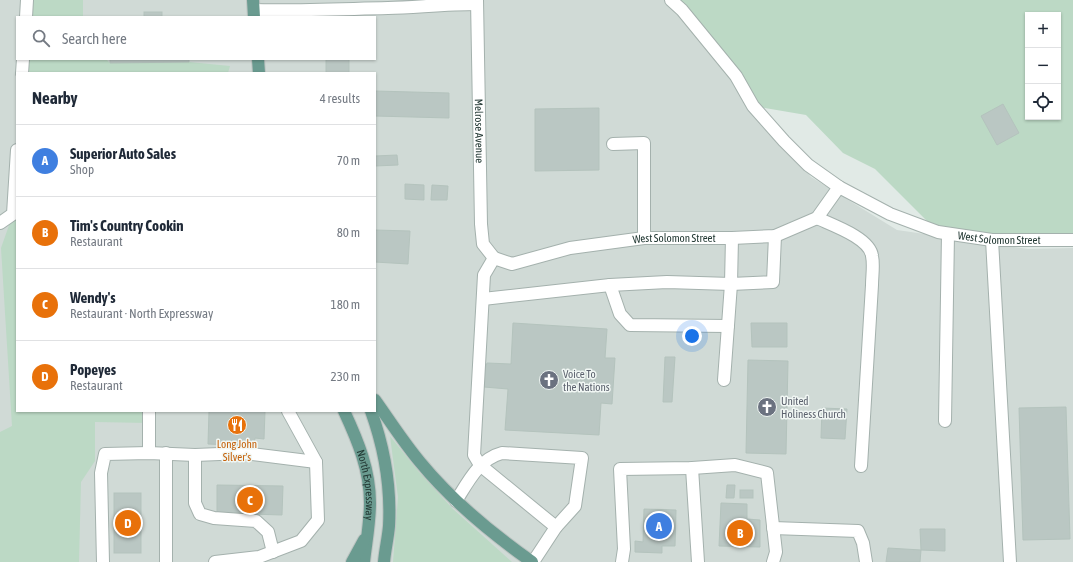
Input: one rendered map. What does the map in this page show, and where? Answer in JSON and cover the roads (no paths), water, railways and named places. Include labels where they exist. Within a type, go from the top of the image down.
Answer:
[{"type":"main road","points":[[258,60],[259,72]]},
{"type":"main road","points":[[376,401],[420,462],[456,501],[506,544],[533,562]]},
{"type":"main road","name":"North Expressway","points":[[344,412],[357,439],[367,470],[370,502],[364,562]]},
{"type":"main road","name":"North Expressway","points":[[371,412],[379,437],[387,481],[389,526],[384,562]]},
{"type":"main road","points":[[352,562],[367,536]]},
{"type":"street","points":[[26,16],[27,0]]},
{"type":"street","name":"West Solomon Street","points":[[671,0],[682,10],[736,76],[753,106],[784,142],[808,165],[839,187],[890,214],[938,232],[992,240],[1073,240]]},
{"type":"street","points":[[253,9],[294,11],[389,8],[477,2]]},
{"type":"street","name":"Melrose Avenue","points":[[477,2],[481,224],[483,244],[494,258]]},
{"type":"street","points":[[22,72],[23,60]]},
{"type":"street","points":[[613,144],[644,143],[644,238]]},
{"type":"street","points":[[0,223],[13,214],[16,166]]},
{"type":"street","points":[[839,187],[817,218],[849,233],[868,245],[872,255],[872,285],[861,466]]},
{"type":"street","name":"West Solomon Street","points":[[494,258],[512,264],[570,248],[644,238],[732,238],[775,236],[817,218]]},
{"type":"street","points":[[945,420],[948,234]]},
{"type":"street","points":[[483,299],[610,285],[667,282],[731,284],[773,282],[775,236]]},
{"type":"street","points":[[724,380],[731,284],[732,238]]},
{"type":"street","points":[[992,240],[1010,562]]},
{"type":"street","points":[[494,258],[484,275],[474,455],[480,465],[556,527]]},
{"type":"street","points":[[610,285],[620,314],[630,325],[728,326]]},
{"type":"street","points":[[149,412],[149,453]]},
{"type":"street","points":[[215,562],[259,557],[273,552],[301,540],[318,520],[316,462],[289,412]]},
{"type":"street","points":[[166,453],[166,562]]},
{"type":"street","points":[[456,501],[480,465],[496,455],[502,453],[582,458],[575,506],[556,527],[533,562]]},
{"type":"street","points":[[103,562],[101,473],[105,454],[244,454],[316,462]]},
{"type":"street","points":[[195,455],[195,503],[200,514],[214,518],[256,521],[268,532],[273,552]]},
{"type":"street","points":[[622,562],[624,549],[620,469],[692,468],[735,465],[767,473],[776,552],[773,562]]},
{"type":"street","points":[[692,468],[698,562]]},
{"type":"street","points":[[773,528],[858,531],[863,543],[866,562]]},
{"type":"place","name":"Voice To the Nations","points":[[549,380]]},
{"type":"place","name":"United Holiness Church","points":[[767,407]]},
{"type":"place","name":"Long John Silver's","points":[[237,425]]},
{"type":"place","name":"Wendy's","points":[[250,500]]},
{"type":"place","name":"Popeyes","points":[[128,523]]},
{"type":"place","name":"Superior Auto Sales","points":[[659,526]]},
{"type":"place","name":"Tim's Country Cookin","points":[[740,533]]}]
